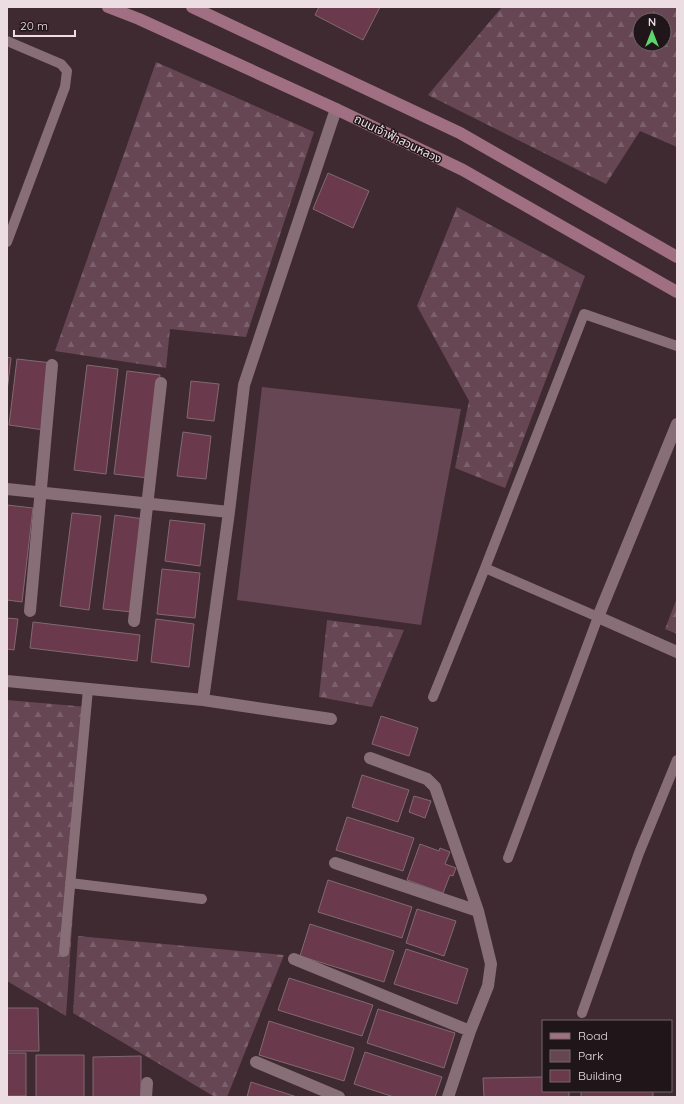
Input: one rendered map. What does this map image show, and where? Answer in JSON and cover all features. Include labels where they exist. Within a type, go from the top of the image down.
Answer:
[{"type":"main road","name":"ถนนเจ้าฟ้าสวนหลวง","points":[[108,7],[139,19],[336,109],[463,170],[677,292]]},
{"type":"main road","points":[[192,7],[460,133],[677,257]]},
{"type":"street","points":[[203,700],[229,512],[244,385],[336,109]]},
{"type":"street","points":[[30,611],[52,365]]},
{"type":"street","points":[[134,621],[161,382]]},
{"type":"street","points":[[677,424],[598,617],[677,652]]},
{"type":"street","points":[[7,489],[229,512]]},
{"type":"street","points":[[7,681],[203,700],[332,719]]},
{"type":"street","points":[[370,758],[427,779],[435,787],[478,911],[491,964],[488,986],[470,1031],[448,1097]]},
{"type":"street","points":[[335,863],[478,911]]},
{"type":"street","points":[[294,959],[470,1031]]},
{"type":"street","points":[[256,1062],[339,1097]]},
{"type":"street","points":[[146,1097],[147,1083]]},
{"type":"lane","points":[[7,42],[61,64],[67,71],[65,87],[7,242]]},
{"type":"lane","points":[[433,697],[584,314],[677,346]]},
{"type":"lane","points":[[485,568],[598,617],[508,858]]},
{"type":"lane","points":[[64,952],[88,689]]},
{"type":"lane","points":[[582,1013],[640,853],[677,760]]},
{"type":"lane","points":[[70,884],[202,899]]},
{"type":"green space","points":[[502,7],[677,7],[677,147],[640,131],[606,184],[428,95]]},
{"type":"green space","points":[[156,62],[314,132],[246,337],[170,329],[166,368],[55,351]]},
{"type":"green space","points":[[457,207],[585,276],[505,488],[455,468],[469,401],[417,306]]},
{"type":"green space","points":[[262,387],[461,409],[421,625],[237,600]]},
{"type":"green space","points":[[677,598],[677,634],[665,629]]},
{"type":"green space","points":[[327,620],[404,630],[372,707],[319,697]]},
{"type":"green space","points":[[7,700],[87,707],[66,1016],[7,981]]},
{"type":"green space","points":[[78,936],[284,955],[227,1097],[215,1097],[73,1013]]},
{"type":"building","points":[[319,7],[380,7],[363,40],[315,15]]},
{"type":"building","points":[[328,173],[369,191],[353,228],[313,209]]},
{"type":"building","points":[[7,357],[11,358],[7,391]]},
{"type":"building","points":[[17,359],[52,363],[44,430],[9,425]]},
{"type":"building","points":[[87,365],[118,369],[106,474],[74,470]]},
{"type":"building","points":[[127,371],[160,375],[148,478],[114,474]]},
{"type":"building","points":[[191,381],[219,384],[214,421],[187,418]]},
{"type":"building","points":[[183,432],[211,436],[206,479],[177,476]]},
{"type":"building","points":[[7,505],[33,508],[22,602],[7,600]]},
{"type":"building","points":[[72,513],[101,516],[89,610],[60,606]]},
{"type":"building","points":[[115,515],[144,519],[132,612],[103,609]]},
{"type":"building","points":[[170,520],[205,524],[200,566],[165,561]]},
{"type":"building","points":[[162,569],[200,573],[195,618],[157,614]]},
{"type":"building","points":[[7,618],[18,619],[14,650],[7,649]]},
{"type":"building","points":[[156,619],[194,624],[189,667],[151,662]]},
{"type":"building","points":[[33,622],[140,635],[137,661],[30,648]]},
{"type":"building","points":[[381,716],[418,728],[409,756],[372,744]]},
{"type":"building","points":[[362,775],[409,790],[398,822],[352,807]]},
{"type":"building","points":[[414,796],[431,801],[425,818],[409,812]]},
{"type":"building","points":[[347,817],[414,838],[403,871],[336,850]]},
{"type":"building","points":[[420,844],[439,851],[440,848],[450,852],[445,864],[456,868],[453,876],[450,875],[443,893],[407,880]]},
{"type":"building","points":[[328,880],[412,907],[402,938],[318,912]]},
{"type":"building","points":[[417,909],[456,921],[444,956],[406,943]]},
{"type":"building","points":[[310,924],[394,951],[384,982],[300,956]]},
{"type":"building","points":[[406,949],[468,969],[457,1004],[394,984]]},
{"type":"building","points":[[289,978],[373,1005],[362,1036],[278,1010]]},
{"type":"building","points":[[7,1008],[38,1008],[39,1051],[7,1051]]},
{"type":"building","points":[[378,1009],[455,1033],[444,1068],[367,1043]]},
{"type":"building","points":[[269,1021],[354,1048],[344,1081],[259,1055]]},
{"type":"building","points":[[365,1052],[442,1077],[435,1097],[394,1097],[354,1084]]},
{"type":"building","points":[[7,1053],[26,1053],[26,1096],[7,1096]]},
{"type":"building","points":[[36,1055],[84,1055],[84,1097],[36,1097]]},
{"type":"building","points":[[141,1056],[141,1097],[93,1097],[93,1057]]},
{"type":"building","points":[[542,1077],[542,1092],[569,1092],[569,1097],[484,1097],[483,1078]]},
{"type":"building","points":[[251,1082],[297,1097],[247,1097]]},
{"type":"building","points":[[581,1092],[653,1092],[653,1097],[581,1097]]}]
